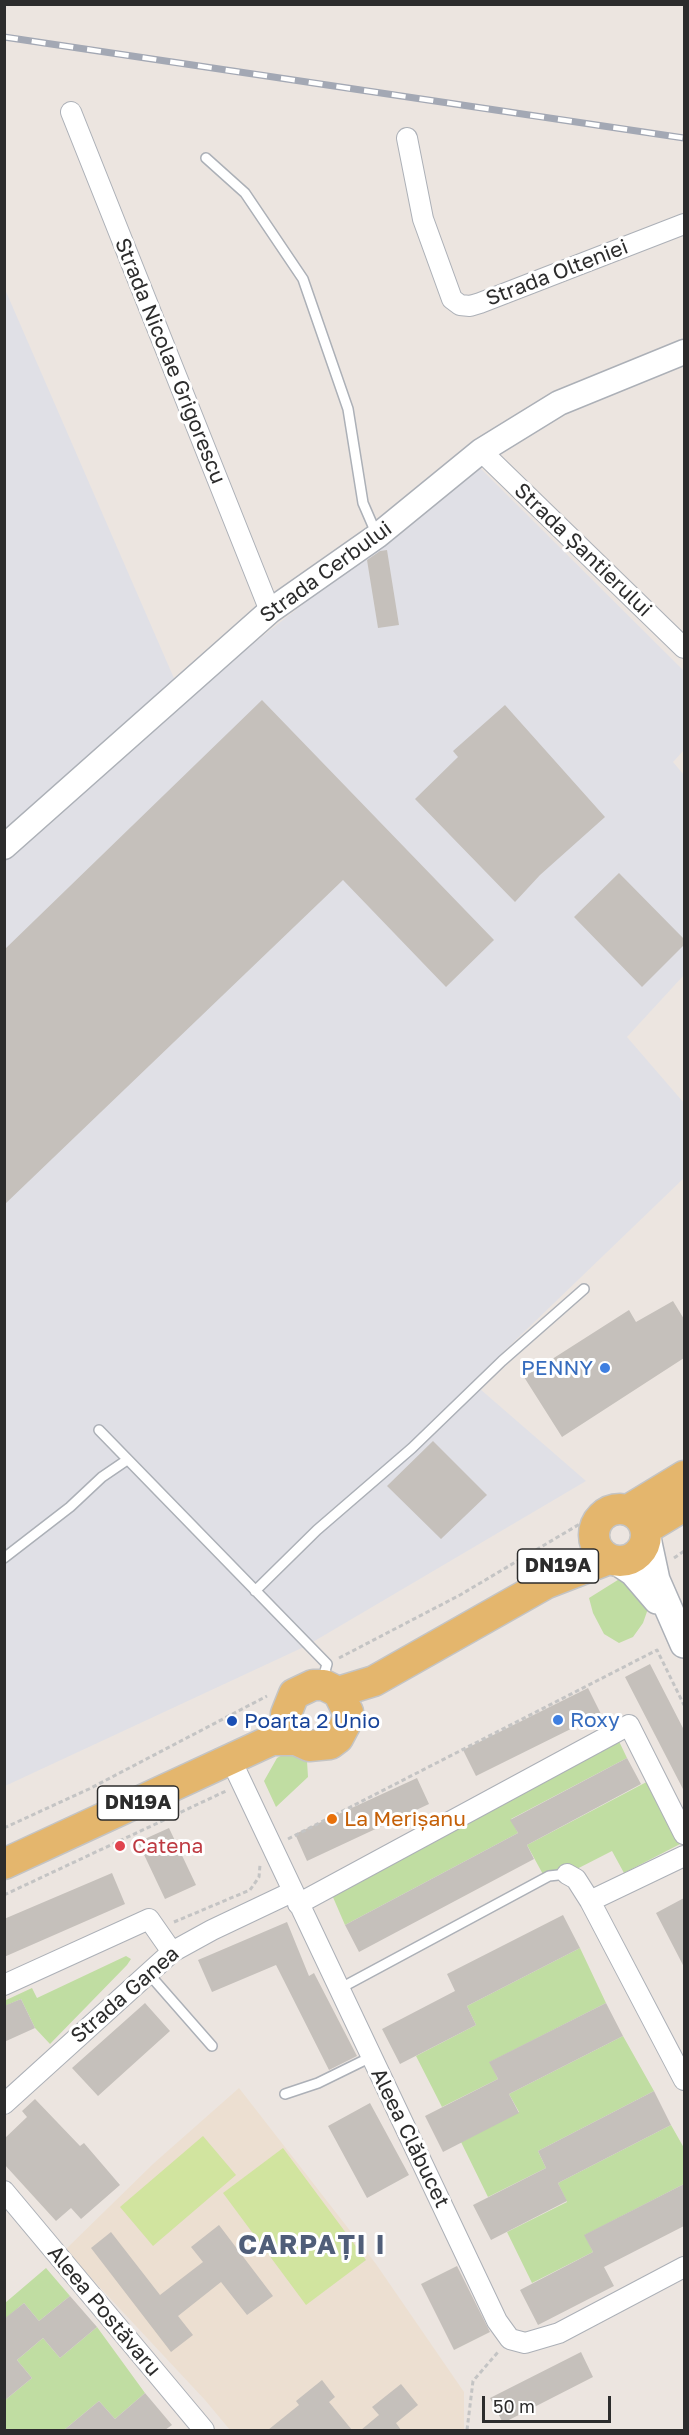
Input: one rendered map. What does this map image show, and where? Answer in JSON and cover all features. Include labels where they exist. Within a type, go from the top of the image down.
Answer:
[{"type":"main road","points":[[633,1521],[684,1476]]},
{"type":"main road","points":[[633,1521],[682,1503]]},
{"type":"main road","points":[[614,1510],[633,1521],[679,1634],[650,1590],[597,1546],[594,1532],[598,1522],[605,1514],[614,1510]]},
{"type":"main road","points":[[613,1560],[636,1556],[643,1549],[633,1521]]},
{"type":"main road","name":"DN19A","points":[[520,1598],[594,1532]]},
{"type":"main road","name":"DN19A","points":[[4,1864],[231,1760],[281,1723],[294,1695],[303,1688],[334,1689],[374,1681],[520,1598],[562,1577],[613,1560]]},
{"type":"main road","points":[[281,1723],[309,1746],[330,1744],[344,1731],[334,1689]]},
{"type":"street","name":"Strada Nicolae Grigorescu","points":[[71,112],[270,610]]},
{"type":"street","name":"Strada Olteniei","points":[[407,138],[423,219],[452,299],[460,305],[470,306],[480,303],[684,224]]},
{"type":"street","name":"Strada Cerbului","points":[[4,847],[270,610],[377,536],[481,451],[559,403],[684,352]]},
{"type":"street","name":"Strada Șantierului","points":[[481,451],[684,648]]},
{"type":"street","name":"Strada Ganea","points":[[4,2104],[171,1952],[212,1930],[295,1898],[629,1725],[684,1834]]},
{"type":"street","name":"Aleea Clăbucet","points":[[231,1760],[497,2321],[510,2339]]},
{"type":"street","points":[[590,1901],[684,1856]]},
{"type":"street","points":[[567,1874],[576,1880],[590,1901],[684,2080]]},
{"type":"street","points":[[4,1984],[149,1919],[171,1952]]},
{"type":"street","name":"Aleea Postăvaru","points":[[4,2192],[204,2430]]},
{"type":"street","points":[[510,2339],[525,2343],[559,2333],[684,2266]]},
{"type":"lane","points":[[206,158],[245,193],[303,279],[348,409],[363,503],[377,536]]},
{"type":"lane","points":[[255,1591],[317,1530],[412,1448],[502,1361],[584,1289]]},
{"type":"lane","points":[[99,1430],[255,1591],[334,1689]]},
{"type":"lane","points":[[4,1558],[70,1508],[102,1477],[128,1460]]},
{"type":"lane","points":[[339,1989],[545,1878],[559,1873],[567,1874]]},
{"type":"lane","points":[[148,1973],[212,2046]]},
{"type":"lane","points":[[285,2094],[318,2083],[371,2057]]},
{"type":"path","points":[[334,1689],[460,1595],[633,1521]]},
{"type":"path","points":[[674,1558],[684,1552]]},
{"type":"path","points":[[156,1929],[250,1890],[260,1877],[257,1854],[657,1650],[684,1705]]},
{"type":"path","points":[[4,1828],[89,1789],[281,1723]]},
{"type":"path","points":[[4,1894],[226,1790],[230,1798]]},
{"type":"path","points":[[467,2430],[473,2381],[510,2339]]},
{"type":"shaded area","points":[[4,287],[183,699],[478,466],[684,671],[684,750],[673,762],[684,775],[684,975],[627,1037],[684,1103],[684,1178],[472,1382],[586,1481],[306,1646],[5,1786]]},
{"type":"shaded area","points":[[239,2088],[376,2264],[464,2392],[464,2430],[230,2430],[205,2400],[65,2250],[153,2164]]},
{"type":"green space","points":[[621,1578],[649,1606],[643,1623],[633,1637],[619,1643],[604,1634],[593,1613],[589,1598]]},
{"type":"green space","points":[[615,1733],[627,1758],[511,1819],[518,1833],[345,1925],[329,1888]]},
{"type":"green space","points":[[296,1747],[307,1761],[308,1777],[276,1807],[264,1781],[277,1758]]},
{"type":"green space","points":[[656,1777],[684,1842],[624,1873],[612,1851],[567,1874],[545,1878],[527,1845]]},
{"type":"green space","points":[[580,1948],[606,2003],[490,2062],[498,2079],[442,2107],[416,2056],[476,2025],[467,2006]]},
{"type":"green space","points":[[126,1956],[131,1959],[127,1965],[50,2044],[35,2028],[21,1999],[5,2006],[4,2001],[32,1988],[37,1998]]},
{"type":"green space","points":[[623,2036],[654,2091],[538,2151],[546,2168],[488,2197],[461,2142],[519,2112],[509,2094]]},
{"type":"green space","points":[[671,2125],[684,2148],[684,2184],[585,2235],[593,2252],[532,2283],[507,2232],[567,2202],[558,2183]]},
{"type":"green space","points":[[203,2136],[236,2175],[153,2246],[120,2207]]},
{"type":"green space","points":[[283,2148],[366,2260],[306,2305],[223,2193]]},
{"type":"green space","points":[[46,2268],[70,2296],[39,2321],[24,2303],[5,2319],[5,2303]]},
{"type":"green space","points":[[97,2327],[145,2393],[115,2419],[99,2401],[64,2430],[5,2430],[4,2401],[32,2378],[17,2360],[43,2338],[60,2358]]},
{"type":"building","points":[[387,550],[399,625],[378,628],[367,560],[380,551]]},
{"type":"building","points":[[262,700],[494,940],[446,987],[343,880],[4,1205],[4,950]]},
{"type":"building","points":[[505,705],[605,817],[540,875],[515,902],[415,799],[458,757],[453,751]]},
{"type":"building","points":[[619,873],[684,939],[684,945],[642,987],[574,917]]},
{"type":"building","name":"PENNY","points":[[673,1301],[684,1319],[684,1358],[562,1437],[524,1377],[629,1310],[636,1322]]},
{"type":"building","points":[[433,1441],[487,1495],[441,1539],[387,1486]]},
{"type":"building","points":[[650,1664],[684,1730],[684,1791],[625,1677]]},
{"type":"building","points":[[588,1688],[601,1714],[476,1776],[463,1750]]},
{"type":"building","points":[[627,1758],[641,1784],[527,1845],[534,1859],[359,1952],[345,1925],[518,1833],[510,1820]]},
{"type":"building","points":[[417,1778],[429,1804],[307,1861],[295,1834]]},
{"type":"building","points":[[169,1828],[196,1885],[165,1899],[138,1842]]},
{"type":"building","points":[[112,1873],[125,1904],[4,1957],[4,1919]]},
{"type":"building","points":[[684,1898],[684,1967],[656,1913]]},
{"type":"building","points":[[563,1915],[580,1948],[467,2006],[476,2025],[400,2064],[382,2029],[455,1991],[447,1974]]},
{"type":"building","points":[[287,1922],[309,1976],[314,1973],[357,2056],[329,2070],[276,1965],[212,1992],[198,1960]]},
{"type":"building","points":[[21,1999],[35,2028],[4,2042],[4,2006]]},
{"type":"building","points":[[145,2003],[170,2031],[98,2096],[72,2068]]},
{"type":"building","points":[[606,2003],[623,2036],[509,2094],[519,2113],[443,2152],[425,2116],[498,2079],[489,2062]]},
{"type":"building","points":[[654,2091],[671,2125],[558,2183],[567,2201],[491,2240],[473,2205],[546,2168],[538,2151]]},
{"type":"building","points":[[35,2099],[80,2146],[84,2143],[120,2185],[81,2219],[71,2208],[56,2221],[4,2164],[4,2139],[27,2117],[22,2111]]},
{"type":"building","points":[[370,2103],[409,2175],[367,2198],[328,2126]]},
{"type":"building","points":[[684,2184],[684,2226],[604,2267],[614,2286],[538,2325],[520,2290],[593,2252],[584,2235]]},
{"type":"building","points":[[219,2225],[273,2296],[247,2315],[221,2282],[178,2316],[193,2335],[171,2352],[91,2248],[111,2232],[160,2295],[203,2262],[191,2247]]},
{"type":"building","points":[[457,2266],[490,2332],[454,2350],[421,2284]]},
{"type":"building","points":[[70,2296],[97,2327],[60,2358],[43,2338],[17,2360],[32,2378],[4,2401],[4,2319],[24,2303],[39,2321]]},
{"type":"building","points":[[581,2352],[593,2377],[503,2423],[490,2398]]},
{"type":"building","points":[[322,2380],[335,2397],[329,2402],[352,2430],[268,2430],[299,2405],[296,2401]]},
{"type":"building","points":[[401,2384],[418,2405],[396,2423],[401,2430],[361,2430],[379,2415],[372,2407]]},
{"type":"building","points":[[145,2393],[172,2425],[165,2430],[64,2430],[99,2401],[115,2419]]},
{"type":"railway","points":[[4,37],[684,138]]},
{"type":"place","name":"PENNY","points":[[605,1368]]},
{"type":"place","name":"Roxy","points":[[558,1720]]},
{"type":"place","name":"Poarta 2 Unio","points":[[232,1721]]},
{"type":"place","name":"La Merișanu","points":[[332,1819]]},
{"type":"place","name":"Catena","points":[[120,1846]]},
{"type":"district","name":"CARPAȚI I","points":[[312,2245]]}]
